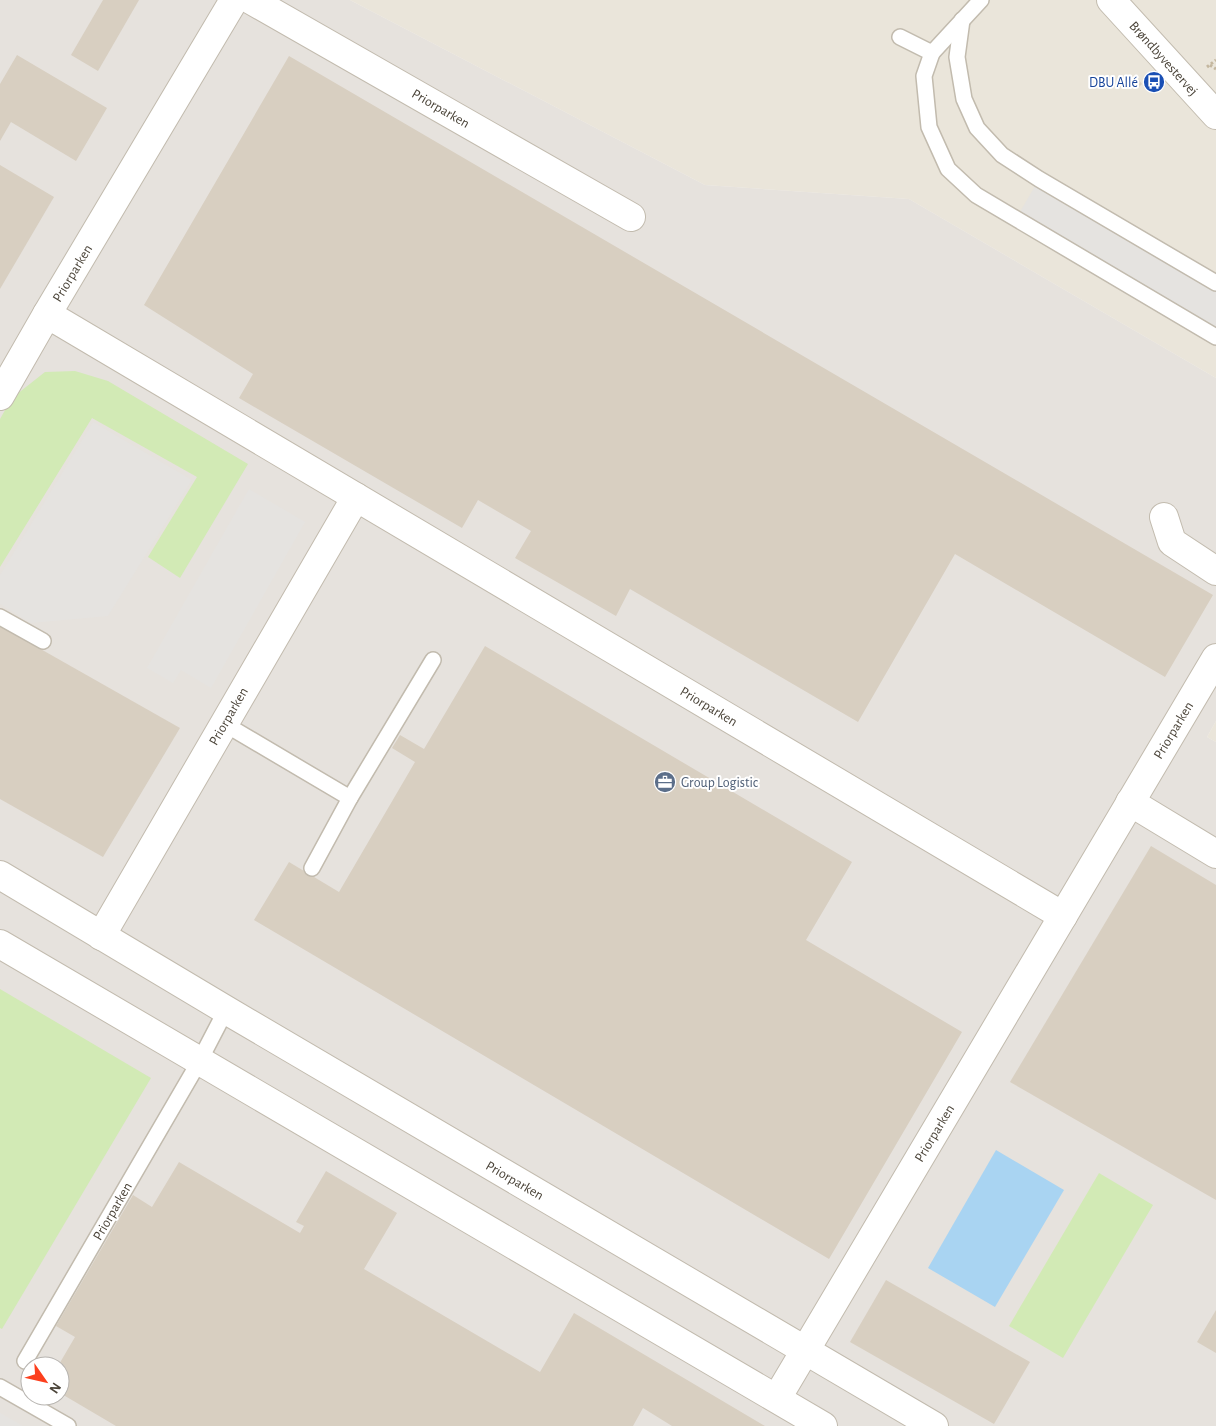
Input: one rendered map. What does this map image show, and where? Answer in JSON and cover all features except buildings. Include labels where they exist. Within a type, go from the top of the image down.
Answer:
[{"type":"street","name":"Priorparken","points":[[0,396],[234,0]]},
{"type":"street","name":"Priorparken","points":[[251,0],[631,217]]},
{"type":"street","name":"Brøndbyvestervej","points":[[1111,0],[1216,115]]},
{"type":"street","name":"Priorparken","points":[[47,314],[1063,916]]},
{"type":"street","name":"Priorparken","points":[[101,936],[356,497]]},
{"type":"street","points":[[1164,517],[1172,542],[1216,571]]},
{"type":"street","name":"Priorparken","points":[[777,1398],[1216,658]]},
{"type":"street","points":[[1130,802],[1216,854]]},
{"type":"street","name":"Priorparken","points":[[0,875],[934,1426]]},
{"type":"street","points":[[0,944],[823,1426]]},
{"type":"lane","points":[[981,0],[932,53],[924,76],[929,127],[948,169],[976,195],[1216,337]]},
{"type":"lane","points":[[962,20],[957,57],[964,99],[976,128],[1002,155],[1216,283]]},
{"type":"lane","points":[[900,37],[932,53]]},
{"type":"lane","points":[[0,617],[43,641]]},
{"type":"lane","points":[[312,868],[350,798],[434,660]]},
{"type":"lane","points":[[223,723],[350,798]]},
{"type":"lane","name":"Priorparken","points":[[28,1356],[199,1062],[226,1010]]},
{"type":"lane","points":[[0,1387],[68,1426]]},
{"type":"path","points":[[1210,65],[1216,69]]},
{"type":"shaded area","points":[[0,0],[350,0],[705,185],[909,199],[1216,378],[1216,721],[1207,737],[1216,742],[1216,1426],[0,1426]]},
{"type":"shaded area","points":[[350,0],[1216,0],[1216,378],[909,199],[705,185]]},
{"type":"shaded area","points":[[1039,179],[1216,283],[1216,337],[1016,219]]},
{"type":"shaded area","points":[[93,422],[192,480],[108,616],[31,623],[0,604],[0,575]]},
{"type":"shaded area","points":[[249,489],[305,522],[211,688],[181,670],[173,683],[147,668]]},
{"type":"shaded area","points":[[1216,721],[1216,742],[1207,737]]},
{"type":"shaded area","points":[[0,1413],[23,1426],[0,1426]]},
{"type":"green space","points":[[75,371],[108,381],[248,464],[180,578],[148,557],[197,477],[92,418],[0,567],[0,419],[12,398],[45,372]]},
{"type":"green space","points":[[0,989],[151,1078],[2,1329],[0,1328]]},
{"type":"green space","points":[[1099,1173],[1153,1205],[1063,1358],[1009,1326]]},
{"type":"water","points":[[996,1150],[1064,1190],[995,1307],[928,1268]]},
{"type":"place","name":"DBU Allé","points":[[1154,82]]},
{"type":"place","name":"Group Logistic","points":[[665,782]]}]
